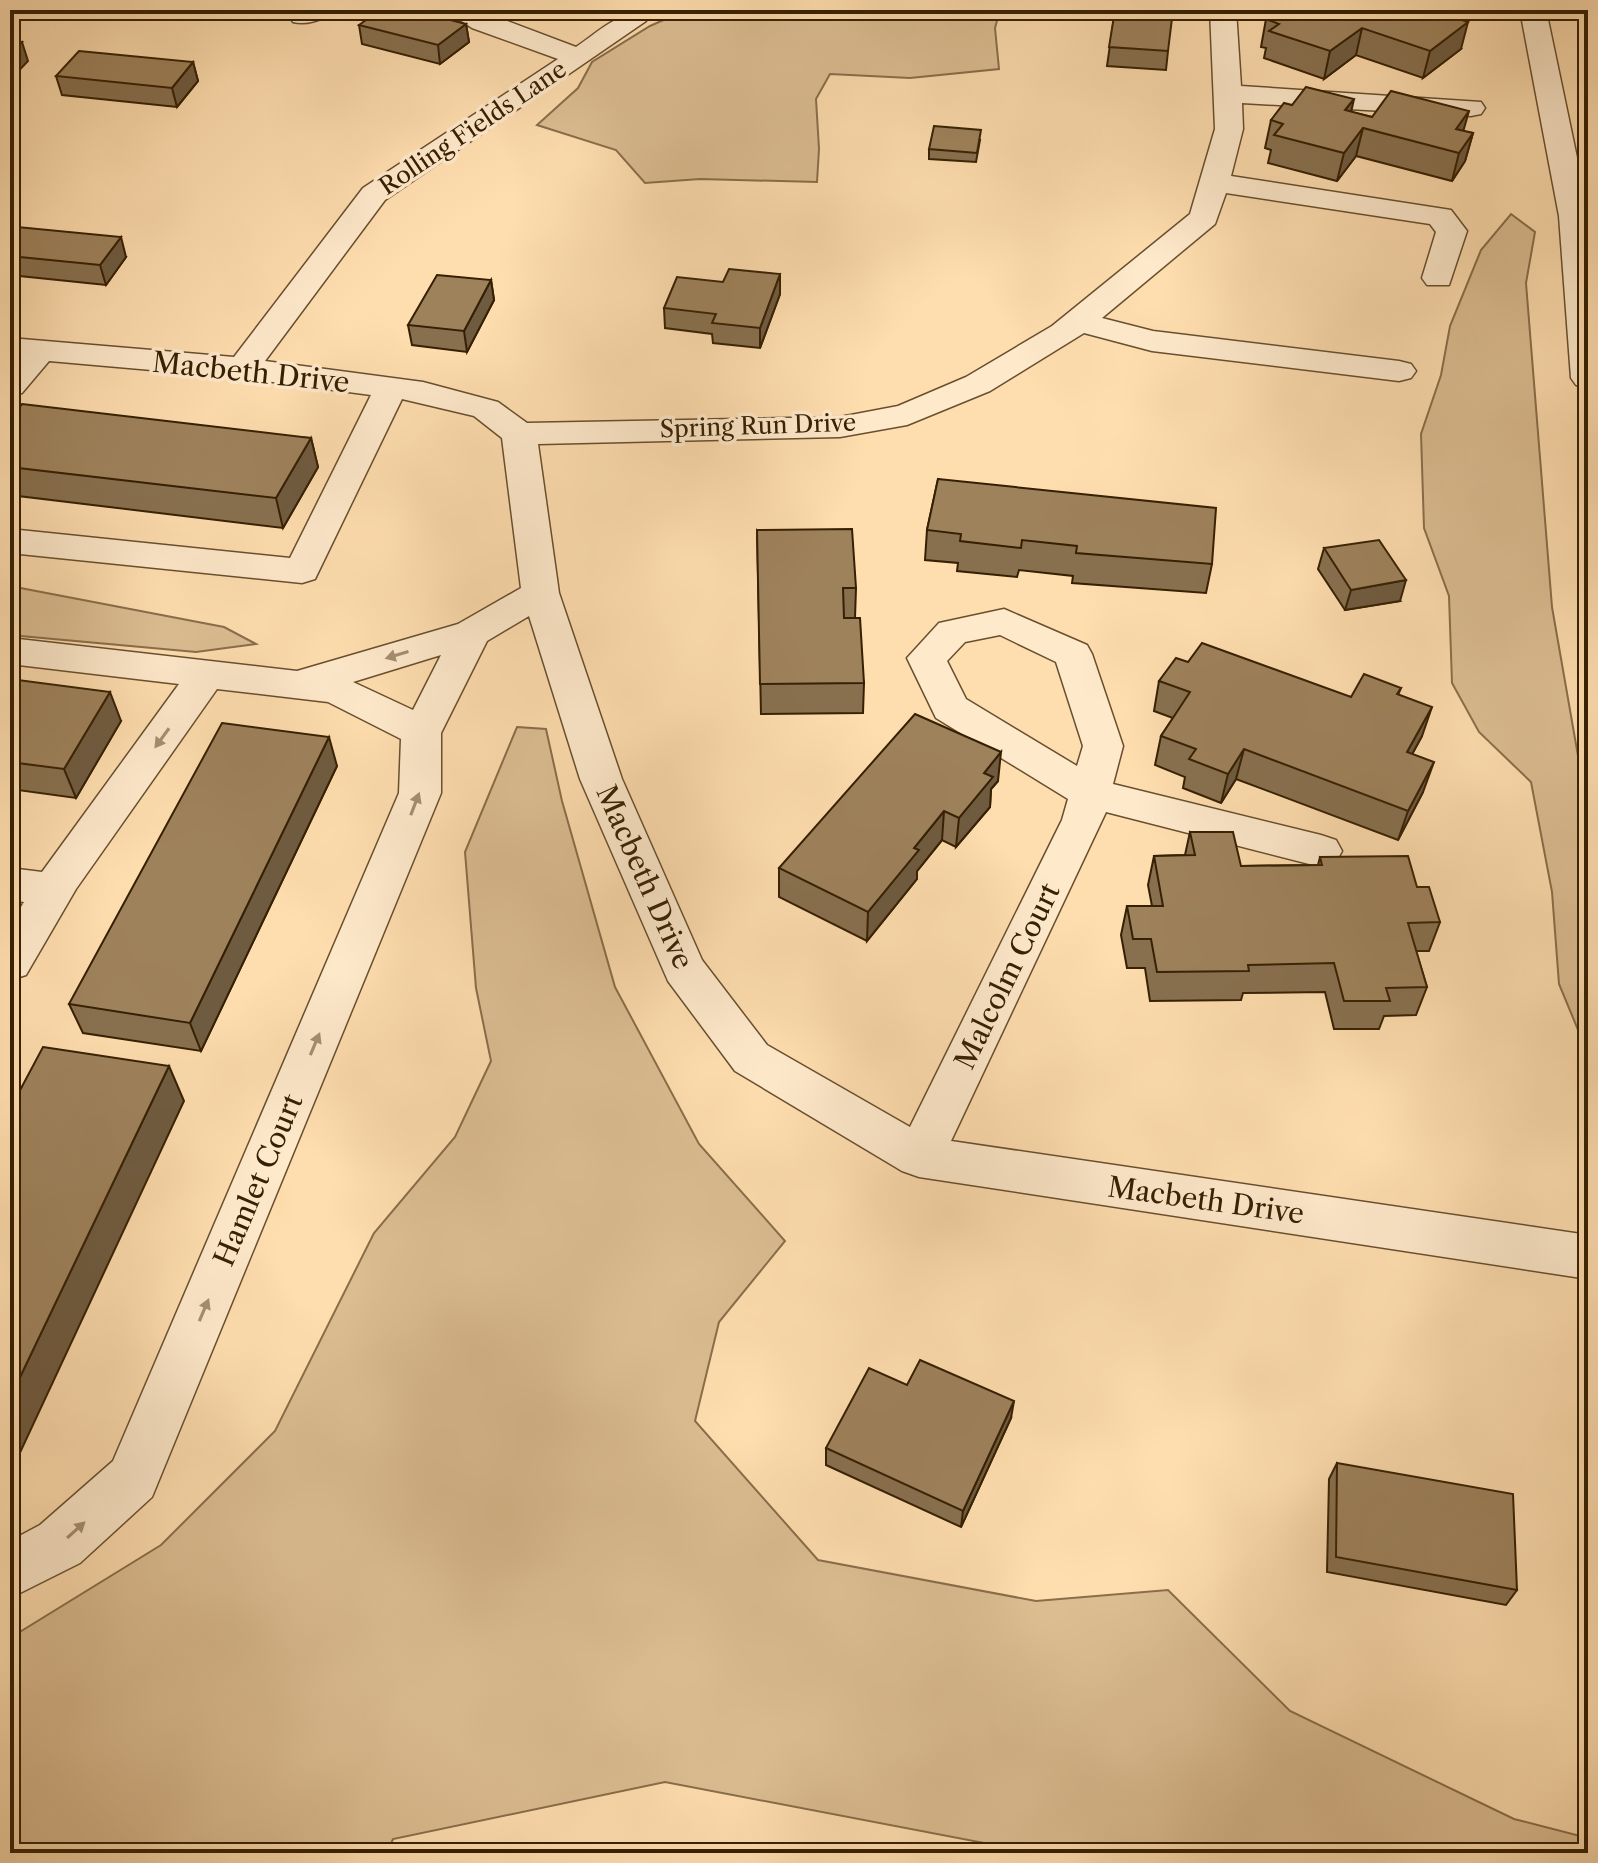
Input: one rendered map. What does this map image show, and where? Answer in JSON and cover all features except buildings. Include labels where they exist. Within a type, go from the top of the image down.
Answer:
[{"type":"street","points":[[458,10],[481,22],[578,57]]},
{"type":"street","name":"Spring Run Drive","points":[[519,434],[840,427],[907,415],[978,384],[1079,322],[1204,218],[1229,129],[1223,10]]},
{"type":"street","points":[[1310,10],[1359,10]]},
{"type":"street","points":[[1533,10],[1574,216],[1588,378]]},
{"type":"street","name":"Rolling Fields Lane","points":[[243,368],[374,194],[633,21]]},
{"type":"street","points":[[1227,94],[1471,108]]},
{"type":"street","points":[[1214,182],[1440,216],[1452,231],[1438,278]]},
{"type":"street","points":[[1079,322],[1152,341],[1399,371]]},
{"type":"street","points":[[10,386],[25,349]]},
{"type":"street","name":"Macbeth Drive","points":[[25,349],[243,368],[423,392],[486,409],[519,434],[540,593],[601,779],[684,969],[751,1058],[919,1157],[1588,1257]]},
{"type":"street","points":[[10,541],[302,571],[391,388]]},
{"type":"street","points":[[297,685],[472,633],[540,593]]},
{"type":"street","name":"Malcolm Court","points":[[919,1157],[1083,820],[1103,746],[1073,654],[1004,622],[953,632],[926,658],[950,708],[1090,793]]},
{"type":"street","name":"Hamlet Court","points":[[10,1571],[60,1544],[133,1479],[420,793],[421,733],[472,633]]},
{"type":"street","points":[[10,651],[334,689],[373,705],[421,733]]},
{"type":"street","points":[[10,963],[54,890],[207,674]]},
{"type":"street","points":[[1090,793],[1321,851]]},
{"type":"street","points":[[10,884],[54,890]]},
{"type":"shaded area","points":[[686,10],[1000,10],[995,28],[999,69],[910,78],[830,74],[816,99],[817,182],[700,179],[645,183],[616,150],[537,125],[578,88],[592,62],[650,26]]},
{"type":"shaded area","points":[[1511,214],[1535,232],[1526,283],[1552,607],[1588,813],[1588,1054],[1559,984],[1552,892],[1531,782],[1479,732],[1452,683],[1449,596],[1424,528],[1421,434],[1441,375],[1450,326],[1481,250]]},
{"type":"shaded area","points":[[10,586],[224,627],[256,644],[196,652],[10,635]]},
{"type":"shaded area","points":[[517,727],[546,729],[562,801],[615,987],[699,1144],[785,1241],[719,1322],[695,1421],[818,1560],[1036,1601],[1168,1590],[1290,1711],[1514,1819],[1588,1838],[1588,1853],[1036,1853],[665,1782],[393,1839],[387,1853],[10,1853],[10,1638],[161,1545],[275,1431],[374,1233],[455,1137],[491,1061],[476,988],[465,852]]}]
